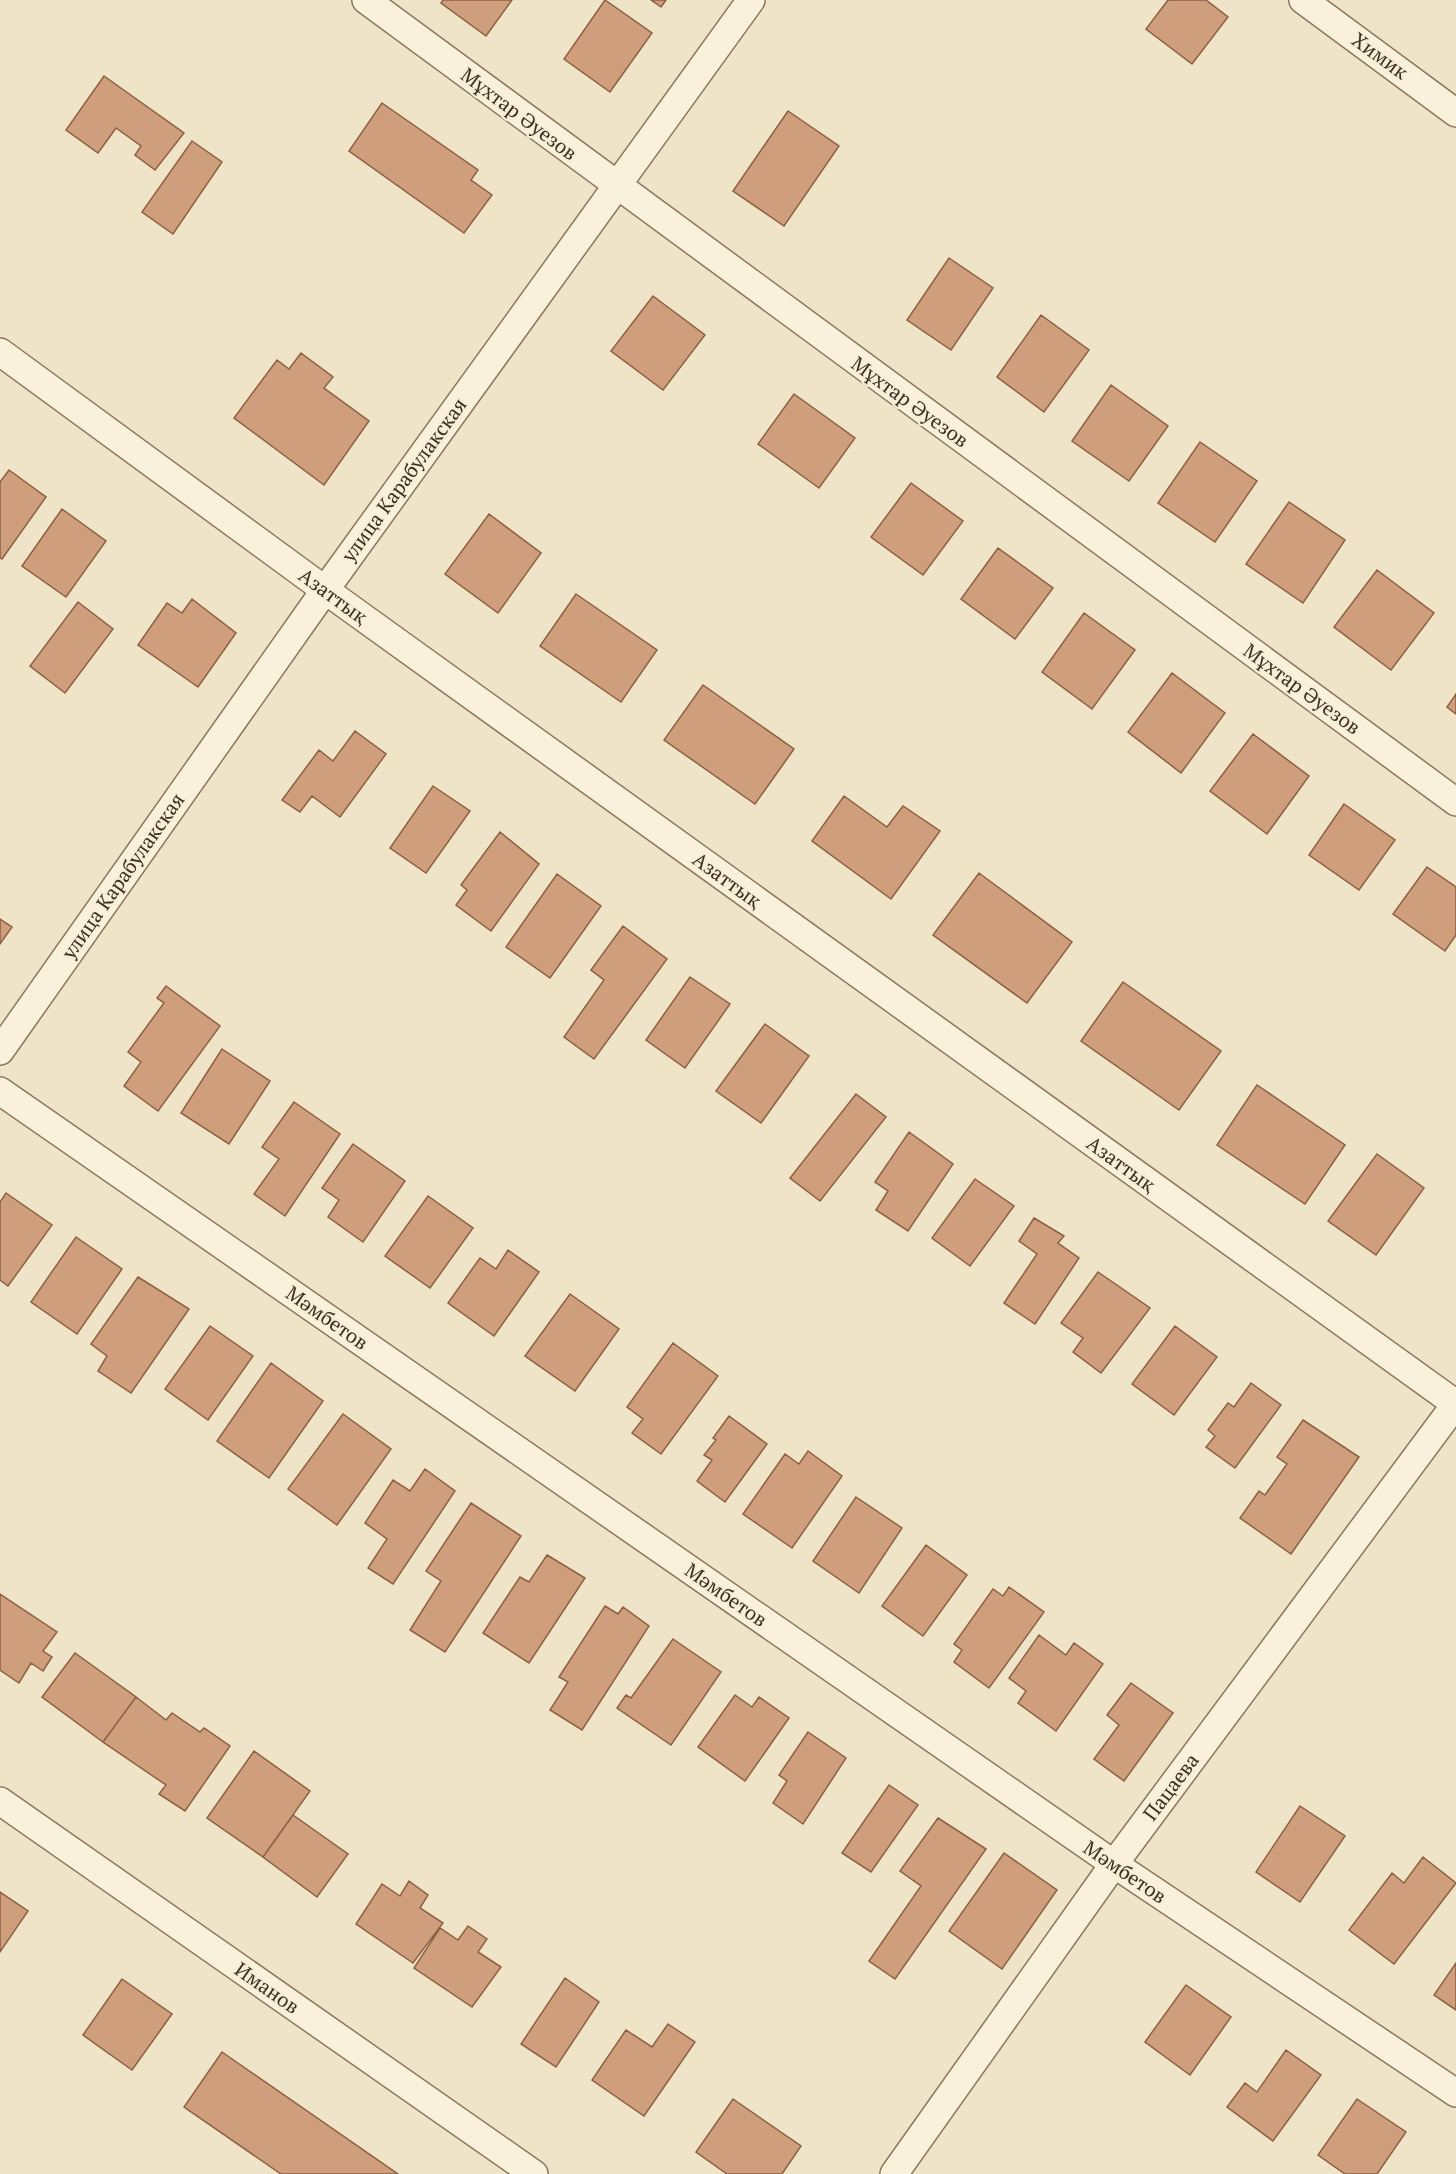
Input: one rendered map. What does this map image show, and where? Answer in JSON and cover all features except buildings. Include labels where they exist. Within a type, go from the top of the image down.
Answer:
[{"type":"street","name":"Мұхтар Әуезов","points":[[366,0],[1456,802]]},
{"type":"street","name":"улица Карабулакская","points":[[0,1051],[325,590],[751,0]]},
{"type":"street","name":"Химик","points":[[1303,0],[1456,113]]},
{"type":"street","name":"Азаттық","points":[[0,352],[325,590],[1455,1405]]},
{"type":"street","name":"Мәмбетов","points":[[0,1091],[1114,1864],[1456,2093]]},
{"type":"street","name":"Пацаева","points":[[894,2174],[1114,1864],[1455,1405]]},
{"type":"street","name":"Иманов","points":[[0,1801],[534,2174]]}]
